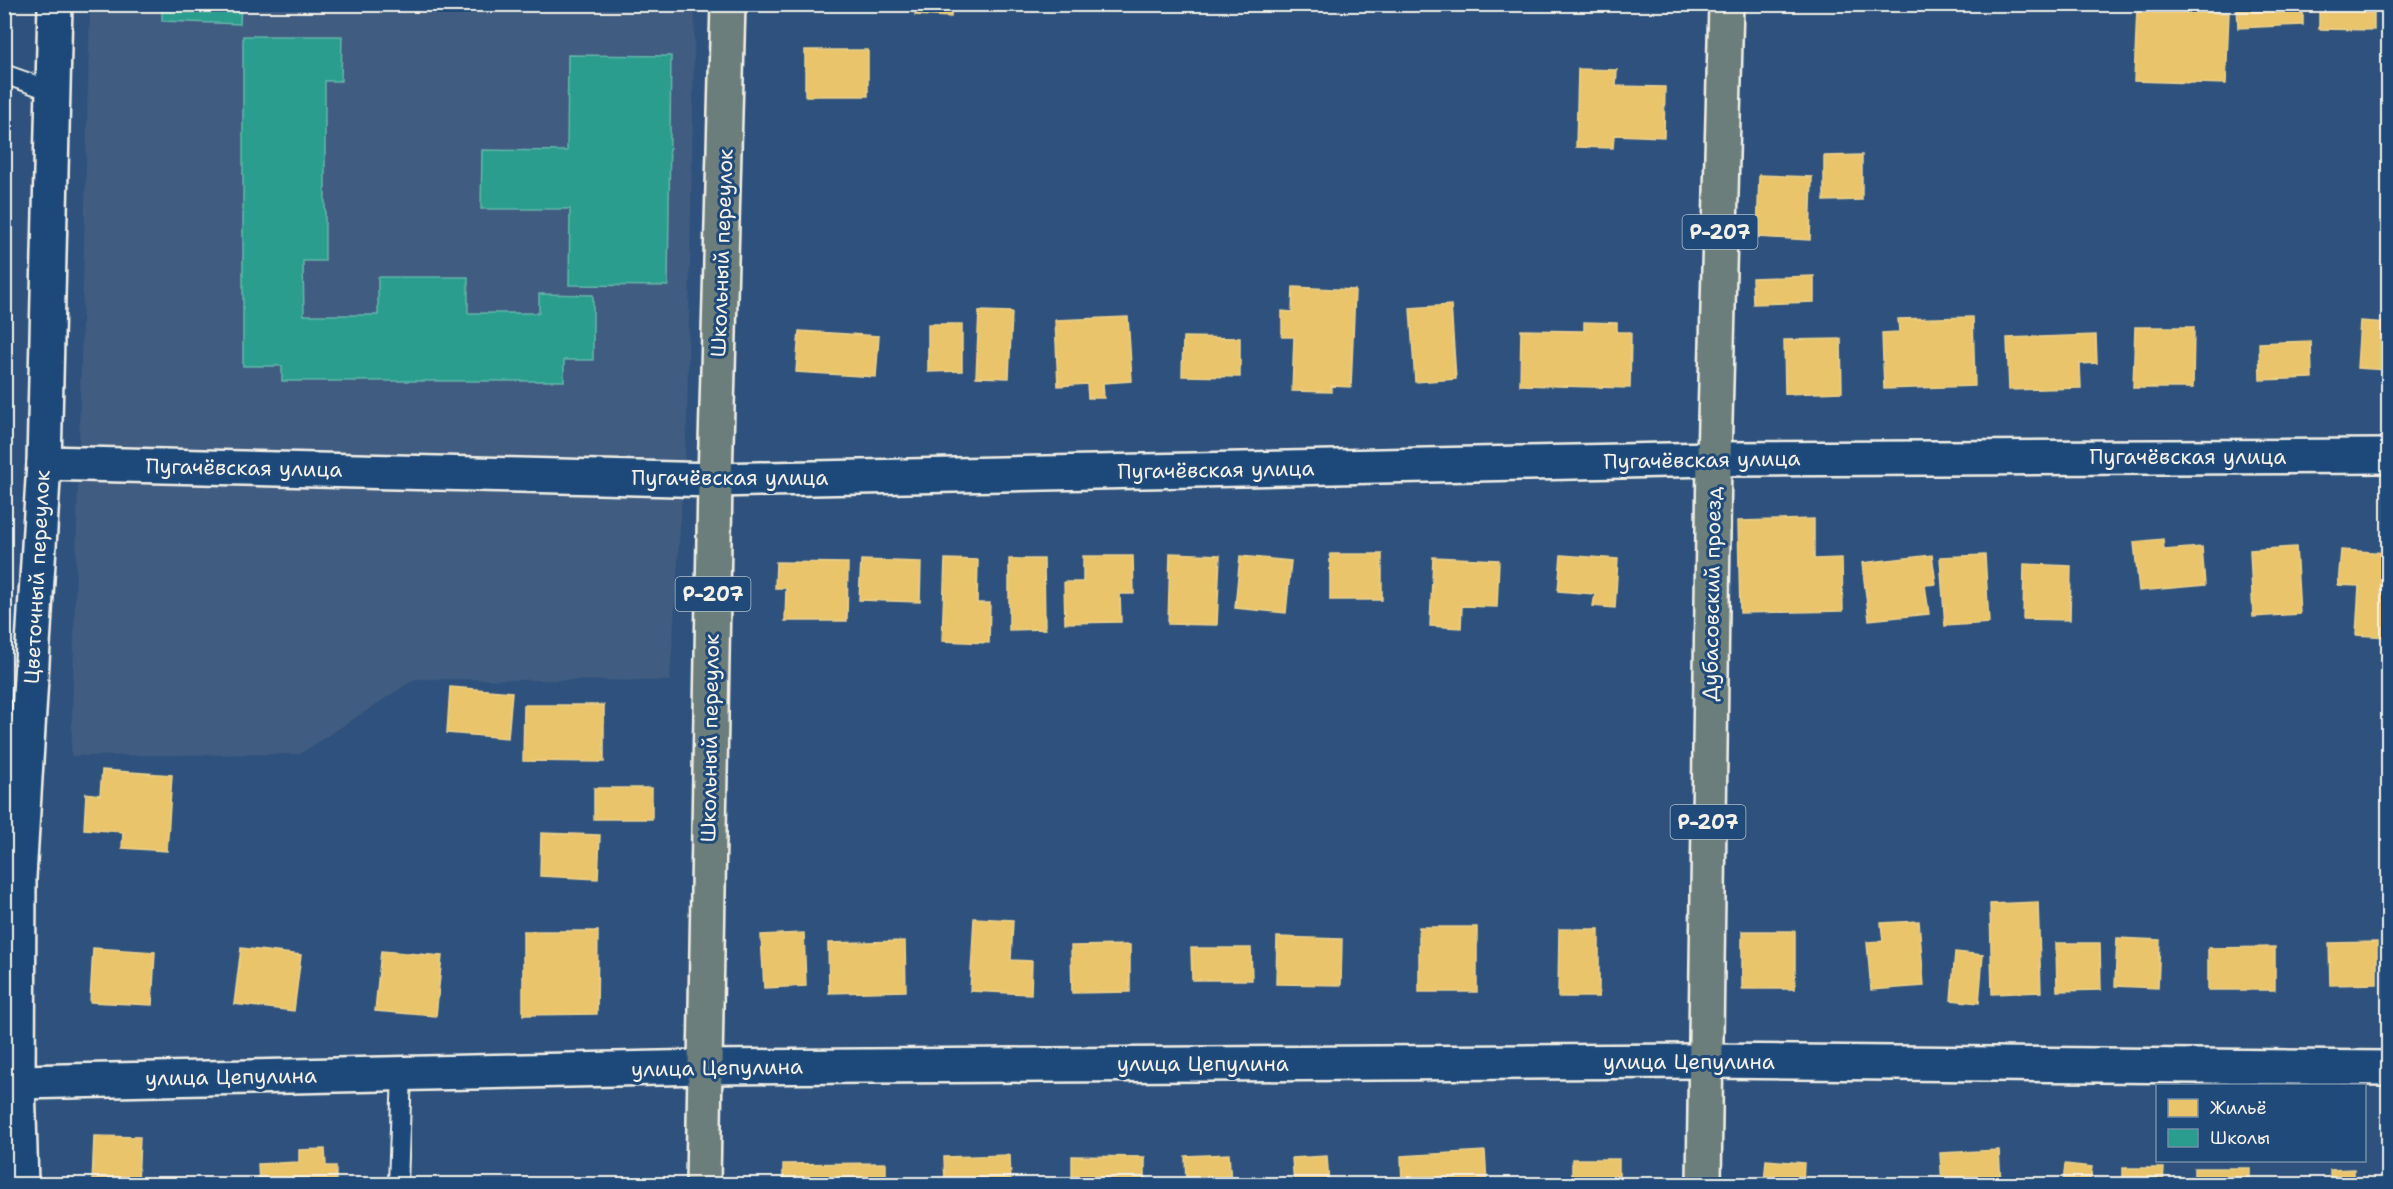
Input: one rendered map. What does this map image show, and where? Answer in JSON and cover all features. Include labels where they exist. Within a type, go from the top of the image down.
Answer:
[{"type":"main road","name":"Школьный переулок","points":[[703,1185],[715,480],[728,4]]},
{"type":"main road","name":"Дубасовский проезд","points":[[1704,1185],[1714,459],[1726,4]]},
{"type":"street","name":"Цветочный переулок","points":[[21,1185],[12,877],[44,463],[55,4]]},
{"type":"street","name":"Пугачёвская улица","points":[[44,463],[715,480],[1714,459],[2388,456]]},
{"type":"street","name":"улица Цепулина","points":[[18,1082],[705,1067],[1704,1061],[2388,1068]]},
{"type":"lane","points":[[4,74],[52,91]]},
{"type":"lane","points":[[398,1185],[402,1073]]},
{"type":"shaded area","points":[[90,5],[695,5],[687,423],[670,681],[415,679],[300,754],[71,756]]},
{"type":"building: Жильё","points":[[916,4],[952,4],[951,17],[915,15]]},
{"type":"building: Жильё","points":[[2006,4],[2051,4],[2051,7]]},
{"type":"building: Жильё","points":[[2237,4],[2303,4],[2303,25],[2238,28]]},
{"type":"building: Жильё","points":[[2319,4],[2374,4],[2374,30],[2319,29]]},
{"type":"building: Жильё","points":[[2137,9],[2229,13],[2226,84],[2134,81]]},
{"type":"building: Жильё","points":[[805,50],[868,50],[868,96],[805,96]]},
{"type":"building: Жильё","points":[[1578,69],[1617,70],[1616,86],[1665,87],[1664,137],[1614,135],[1613,148],[1576,147]]},
{"type":"building: Жильё","points":[[1862,155],[1862,200],[1824,201],[1824,156]]},
{"type":"building: Жильё","points":[[1759,175],[1812,177],[1810,240],[1757,237]]},
{"type":"building: Жильё","points":[[1814,276],[1814,302],[1753,304],[1752,278]]},
{"type":"building: Жильё","points":[[1293,287],[1355,290],[1351,387],[1331,386],[1331,392],[1292,391],[1294,337],[1282,337],[1282,311],[1292,312]]},
{"type":"building: Жильё","points":[[1451,305],[1456,379],[1415,382],[1410,308]]},
{"type":"building: Жильё","points":[[979,311],[1012,312],[1009,378],[976,377]]},
{"type":"building: Жильё","points":[[1128,317],[1132,381],[1103,383],[1104,398],[1088,398],[1087,384],[1058,386],[1055,320]]},
{"type":"building: Жильё","points":[[1973,317],[1975,386],[1884,389],[1882,333],[1899,332],[1898,319]]},
{"type":"building: Жильё","points":[[2360,321],[2388,323],[2388,370],[2357,368]]},
{"type":"building: Жильё","points":[[1584,322],[1617,323],[1617,332],[1631,332],[1630,388],[1520,385],[1521,330],[1584,331]]},
{"type":"building: Жильё","points":[[928,324],[962,324],[962,371],[928,372]]},
{"type":"building: Жильё","points":[[2135,327],[2194,327],[2193,388],[2133,388]]},
{"type":"building: Жильё","points":[[799,331],[879,336],[876,377],[796,372]]},
{"type":"building: Жильё","points":[[2096,335],[2097,363],[2080,364],[2081,388],[2009,390],[2007,338]]},
{"type":"building: Жильё","points":[[1183,337],[1240,338],[1240,377],[1182,376]]},
{"type":"building: Жильё","points":[[1841,339],[1842,392],[1785,394],[1784,340]]},
{"type":"building: Жильё","points":[[2311,341],[2312,378],[2260,380],[2259,343]]},
{"type":"building: Жильё","points":[[1814,519],[1814,559],[1842,558],[1843,611],[1740,613],[1738,521]]},
{"type":"building: Жильё","points":[[2163,539],[2164,550],[2202,547],[2205,585],[2139,591],[2134,542]]},
{"type":"building: Жильё","points":[[2296,547],[2300,614],[2253,617],[2250,550]]},
{"type":"building: Жильё","points":[[2341,550],[2388,553],[2388,637],[2356,635],[2359,586],[2338,585]]},
{"type":"building: Жильё","points":[[1170,553],[1220,555],[1217,625],[1168,624]]},
{"type":"building: Жильё","points":[[1330,554],[1382,554],[1382,600],[1330,600]]},
{"type":"building: Жильё","points":[[1561,555],[1618,559],[1615,608],[1593,606],[1595,594],[1558,591]]},
{"type":"building: Жильё","points":[[1932,555],[1936,584],[1925,585],[1929,614],[1869,620],[1862,563]]},
{"type":"building: Жильё","points":[[1985,555],[1989,623],[1945,626],[1940,557]]},
{"type":"building: Жильё","points":[[1083,556],[1133,556],[1134,594],[1120,594],[1121,622],[1065,623],[1064,582],[1083,582]]},
{"type":"building: Жильё","points":[[1240,556],[1291,561],[1286,613],[1235,608]]},
{"type":"building: Жильё","points":[[1433,557],[1499,560],[1497,607],[1462,606],[1461,628],[1430,626]]},
{"type":"building: Жильё","points":[[945,559],[978,560],[977,603],[990,603],[989,643],[942,641]]},
{"type":"building: Жильё","points":[[1009,559],[1044,559],[1045,629],[1009,630]]},
{"type":"building: Жильё","points":[[861,560],[921,562],[920,602],[859,600]]},
{"type":"building: Жильё","points":[[776,562],[848,563],[847,621],[785,621],[786,588],[775,588]]},
{"type":"building: Жильё","points":[[2024,564],[2071,566],[2070,620],[2023,619]]},
{"type":"building: Жильё","points":[[450,687],[512,692],[508,738],[447,733]]},
{"type":"building: Жильё","points":[[524,705],[604,705],[604,762],[523,761]]},
{"type":"building: Жильё","points":[[102,770],[172,775],[167,851],[122,848],[123,832],[84,829],[86,793],[100,795]]},
{"type":"building: Жильё","points":[[594,788],[652,788],[652,819],[594,819]]},
{"type":"building: Жильё","points":[[541,833],[600,835],[598,879],[540,876]]},
{"type":"building: Жильё","points":[[2038,902],[2041,992],[1992,994],[1990,904]]},
{"type":"building: Жильё","points":[[974,918],[1013,920],[1011,960],[1032,961],[1031,994],[970,991]]},
{"type":"building: Жильё","points":[[1919,921],[1924,986],[1871,990],[1867,942],[1883,941],[1881,923]]},
{"type":"building: Жильё","points":[[1419,927],[1477,927],[1477,992],[1419,992]]},
{"type":"building: Жильё","points":[[1559,929],[1599,929],[1599,997],[1558,997]]},
{"type":"building: Жильё","points":[[523,931],[598,931],[597,1014],[523,1015]]},
{"type":"building: Жильё","points":[[1742,931],[1795,931],[1795,989],[1742,989]]},
{"type":"building: Жильё","points":[[804,933],[806,986],[764,988],[761,935]]},
{"type":"building: Жильё","points":[[1277,937],[1342,939],[1341,985],[1276,984]]},
{"type":"building: Жильё","points":[[2117,938],[2160,940],[2158,988],[2115,986]]},
{"type":"building: Жильё","points":[[905,941],[906,991],[829,993],[828,943]]},
{"type":"building: Жильё","points":[[2377,942],[2377,984],[2330,985],[2329,943]]},
{"type":"building: Жильё","points":[[2056,943],[2100,943],[2101,990],[2057,991]]},
{"type":"building: Жильё","points":[[1130,945],[1130,992],[1072,993],[1071,946]]},
{"type":"building: Жильё","points":[[2275,947],[2275,990],[2208,990],[2208,948]]},
{"type":"building: Жильё","points":[[93,948],[155,952],[152,1005],[90,1002]]},
{"type":"building: Жильё","points":[[241,948],[301,955],[294,1011],[234,1004]]},
{"type":"building: Жильё","points":[[1191,948],[1251,948],[1252,980],[1192,980]]},
{"type":"building: Жильё","points":[[381,951],[442,956],[436,1016],[375,1011]]},
{"type":"building: Жильё","points":[[1955,952],[1983,955],[1979,1003],[1951,1000]]},
{"type":"building: Жильё","points":[[94,1136],[140,1137],[138,1184],[92,1184]]},
{"type":"building: Жильё","points":[[325,1149],[326,1166],[336,1166],[336,1184],[259,1184],[258,1164],[299,1162],[299,1150]]},
{"type":"building: Жильё","points":[[1999,1150],[2001,1184],[1942,1184],[1940,1153]]},
{"type":"building: Жильё","points":[[1485,1151],[1487,1184],[1402,1184],[1401,1156]]},
{"type":"building: Жильё","points":[[1229,1154],[1231,1184],[1186,1184],[1185,1156]]},
{"type":"building: Жильё","points":[[1010,1155],[1011,1184],[945,1184],[944,1157]]},
{"type":"building: Жильё","points":[[1072,1156],[1145,1157],[1145,1184],[1072,1184]]},
{"type":"building: Жильё","points":[[1327,1156],[1329,1184],[1294,1184],[1292,1158]]},
{"type":"building: Жильё","points":[[1572,1159],[1619,1159],[1619,1184],[1572,1184]]},
{"type":"building: Жильё","points":[[1766,1160],[1804,1163],[1803,1184],[1764,1184]]},
{"type":"building: Жильё","points":[[886,1163],[886,1184],[783,1184],[783,1164]]},
{"type":"building: Жильё","points":[[2065,1164],[2092,1167],[2090,1184],[2063,1184]]},
{"type":"building: Жильё","points":[[2383,1167],[2388,1167],[2388,1184],[2383,1184]]},
{"type":"building: Жильё","points":[[2123,1168],[2164,1168],[2163,1184],[2123,1184]]},
{"type":"building: Жильё","points":[[2194,1168],[2250,1168],[2250,1184],[2194,1184]]},
{"type":"building: Жильё","points":[[2354,1169],[2354,1184],[2330,1184],[2330,1170]]},
{"type":"building: Школы","points":[[162,4],[241,4],[240,24],[162,21]]},
{"type":"building: Школы","points":[[243,36],[342,36],[341,81],[325,81],[325,261],[303,261],[304,315],[378,315],[378,277],[468,277],[468,313],[539,313],[539,294],[593,295],[593,360],[564,360],[564,381],[282,381],[282,366],[243,366]]},
{"type":"building: Школы","points":[[568,55],[671,56],[668,286],[569,285],[570,209],[481,209],[482,150],[567,151]]}]
